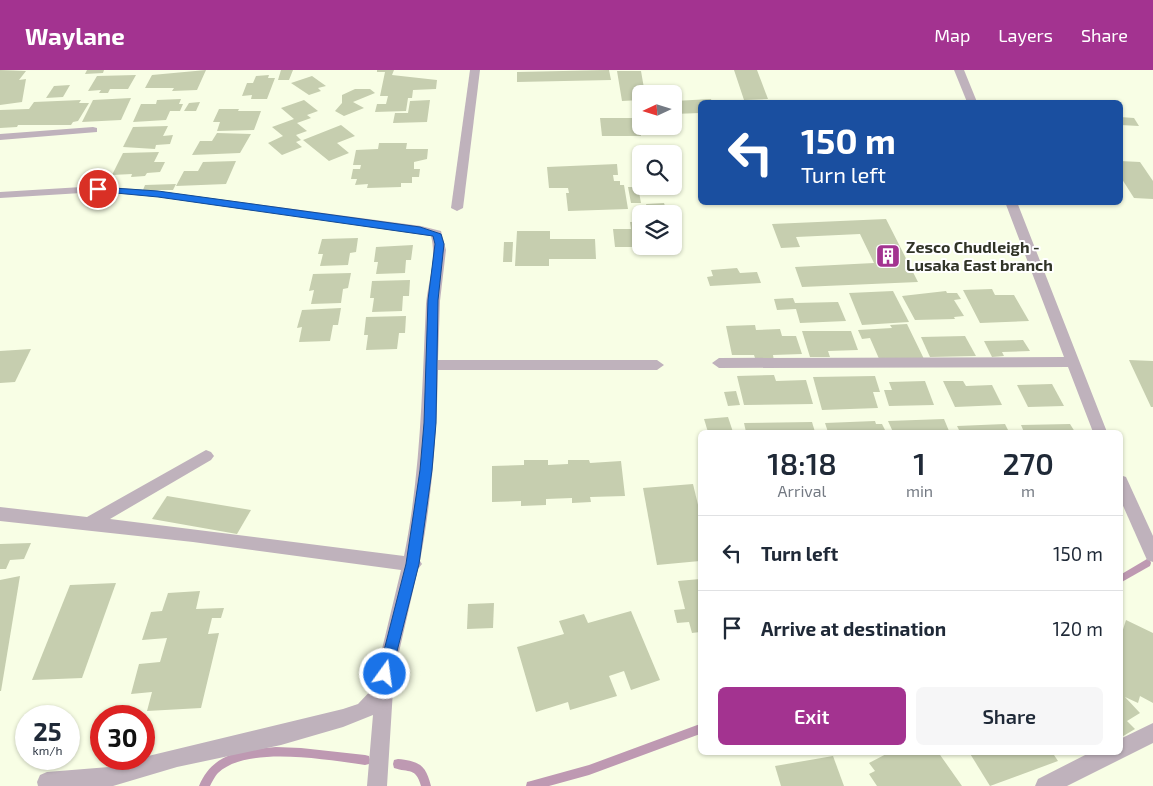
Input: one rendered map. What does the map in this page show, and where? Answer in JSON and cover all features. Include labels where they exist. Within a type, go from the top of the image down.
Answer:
[{"type":"street","points":[[457,208],[475,70]]},
{"type":"street","points":[[959,70],[971,100]]},
{"type":"street","points":[[0,137],[94,130]]},
{"type":"street","points":[[0,195],[98,189],[158,194],[420,230],[436,234],[440,244],[433,300],[427,460],[413,564],[385,674],[377,786]]},
{"type":"street","points":[[1012,205],[1099,430]]},
{"type":"street","points":[[718,363],[1073,362]]},
{"type":"street","points":[[432,365],[657,365]]},
{"type":"street","points":[[88,524],[206,456]]},
{"type":"street","points":[[1123,488],[1153,555]]},
{"type":"street","points":[[0,514],[193,535],[413,564]]},
{"type":"street","points":[[47,782],[109,777],[177,758],[281,735],[364,711],[385,688]]},
{"type":"street","points":[[1123,748],[1153,733]]},
{"type":"street","points":[[1045,786],[1107,755]]},
{"type":"building","points":[[0,70],[26,71],[19,80],[26,79],[22,102],[0,105]]},
{"type":"building","points":[[87,70],[104,70],[103,73],[85,74]]},
{"type":"building","points":[[206,70],[197,90],[172,91],[174,88],[145,88],[152,75]]},
{"type":"building","points":[[281,70],[293,70],[289,80],[278,80]]},
{"type":"building","points":[[377,70],[394,70],[392,75],[437,80],[436,89],[413,90],[412,98],[408,98],[406,111],[375,112],[377,104],[386,104],[388,96],[380,96],[385,72],[377,72]]},
{"type":"building","points":[[609,70],[611,80],[517,82],[517,72]]},
{"type":"building","points":[[734,70],[757,70],[768,99],[744,100]]},
{"type":"building","points":[[617,71],[641,71],[643,85],[632,85],[632,100],[622,101]]},
{"type":"building","points":[[136,75],[128,89],[110,89],[108,93],[99,93],[101,90],[88,91],[97,76]]},
{"type":"building","points":[[269,75],[268,78],[275,78],[267,99],[251,99],[252,95],[242,96],[247,83],[253,83],[256,76]]},
{"type":"building","points":[[312,76],[326,86],[318,88],[321,91],[309,95],[291,83]]},
{"type":"building","points":[[70,85],[63,97],[46,98],[54,86]]},
{"type":"building","points":[[355,89],[370,89],[375,93],[353,102],[364,108],[344,116],[335,111],[342,103],[342,95]]},
{"type":"building","points":[[131,98],[121,120],[82,122],[93,100]]},
{"type":"building","points":[[181,99],[179,104],[183,104],[180,111],[170,111],[166,120],[133,122],[141,104],[156,104],[157,100]]},
{"type":"building","points":[[711,99],[698,100],[698,113],[682,114],[682,101]]},
{"type":"building","points":[[81,100],[79,103],[89,103],[78,121],[73,122],[71,125],[18,125],[17,127],[0,128],[0,110],[29,109],[34,102]]},
{"type":"building","points":[[304,100],[318,111],[307,115],[311,118],[297,123],[307,131],[296,135],[301,140],[296,142],[302,147],[282,155],[268,143],[283,136],[272,127],[294,119],[281,108]]},
{"type":"building","points":[[430,100],[427,122],[393,123],[395,113],[408,113],[410,101]]},
{"type":"building","points":[[200,102],[196,111],[184,111],[189,103]]},
{"type":"building","points":[[219,109],[261,111],[254,130],[217,131],[220,122],[213,122]]},
{"type":"building","points":[[1123,117],[1134,118],[1139,126],[1123,125]]},
{"type":"building","points":[[600,118],[632,118],[632,135],[641,136],[602,136]]},
{"type":"building","points":[[341,125],[355,136],[337,143],[349,153],[329,161],[303,140]]},
{"type":"building","points":[[168,126],[163,136],[173,135],[170,144],[156,145],[155,149],[123,147],[133,127]]},
{"type":"building","points":[[217,133],[251,134],[240,153],[192,155],[200,141],[212,141]]},
{"type":"building","points":[[379,143],[407,143],[406,149],[428,149],[427,159],[414,162],[414,169],[420,169],[419,177],[412,177],[412,183],[401,183],[401,187],[367,188],[368,184],[355,185],[357,179],[351,179],[353,169],[360,169],[361,165],[353,165],[356,150],[378,149]]},
{"type":"building","points":[[159,152],[154,162],[165,162],[160,172],[131,177],[132,174],[112,175],[123,153]]},
{"type":"building","points":[[236,161],[226,184],[176,186],[184,171],[198,171],[203,162]]},
{"type":"building","points":[[1123,161],[1140,162],[1153,181],[1153,199],[1134,198],[1123,181]]},
{"type":"building","points":[[617,164],[618,175],[613,175],[614,181],[620,181],[620,185],[624,185],[628,209],[568,211],[566,193],[569,193],[568,188],[549,188],[547,167]]},
{"type":"building","points":[[176,184],[173,190],[143,190],[145,185]]},
{"type":"building","points":[[628,187],[632,187],[632,195],[640,195],[641,203],[631,203]]},
{"type":"building","points":[[664,203],[665,205],[646,205]]},
{"type":"building","name":"Zesco Chudleigh - Lusaka East branch","points":[[886,219],[918,282],[802,287],[795,267],[874,263],[860,234],[796,237],[800,247],[781,248],[772,224]]},
{"type":"building","points":[[630,222],[632,222],[632,247],[615,247],[613,229],[631,229]]},
{"type":"building","points":[[517,231],[550,231],[550,239],[595,239],[596,259],[549,259],[549,266],[515,266]]},
{"type":"building","points":[[358,238],[356,252],[350,253],[348,265],[320,266],[323,254],[318,254],[322,239]]},
{"type":"building","points":[[504,242],[513,242],[512,262],[503,262]]},
{"type":"building","points":[[413,245],[411,260],[406,260],[405,273],[376,274],[378,262],[374,262],[376,247]]},
{"type":"building","points":[[737,268],[740,273],[757,272],[761,283],[710,286],[707,277],[713,276],[711,270]]},
{"type":"building","points":[[351,273],[348,288],[343,289],[341,303],[311,304],[314,290],[309,291],[313,274]]},
{"type":"building","points":[[410,280],[409,296],[403,296],[402,311],[372,312],[374,298],[370,298],[372,281]]},
{"type":"building","points":[[992,289],[995,295],[1014,295],[1029,321],[980,323],[963,290]]},
{"type":"building","points":[[893,291],[909,322],[862,325],[849,293]]},
{"type":"building","points":[[946,291],[947,293],[957,293],[961,299],[954,300],[964,316],[954,317],[955,319],[915,320],[902,296]]},
{"type":"building","points":[[793,298],[795,303],[838,302],[846,321],[800,323],[796,309],[777,310],[774,299]]},
{"type":"building","points":[[341,308],[338,325],[333,325],[330,341],[299,342],[302,327],[297,328],[302,310]]},
{"type":"building","points":[[406,316],[405,333],[399,333],[397,349],[366,350],[368,335],[364,335],[366,317]]},
{"type":"building","points":[[907,324],[924,359],[880,361],[870,338],[862,339],[858,330],[892,328],[890,325]]},
{"type":"building","points":[[755,325],[756,330],[780,329],[782,336],[796,336],[802,354],[773,355],[774,361],[756,361],[754,355],[732,355],[726,326]]},
{"type":"building","points":[[802,331],[851,331],[858,350],[828,351],[830,357],[810,357]]},
{"type":"building","points":[[965,336],[976,356],[930,357],[921,337]]},
{"type":"building","points":[[1023,340],[1030,351],[1002,352],[1004,356],[992,357],[984,341]]},
{"type":"building","points":[[31,349],[15,382],[0,383],[0,351]]},
{"type":"building","points":[[1129,360],[1153,361],[1153,407],[1151,407]]},
{"type":"building","points":[[774,375],[776,381],[806,380],[813,404],[744,405],[737,376]]},
{"type":"building","points":[[875,376],[880,392],[873,392],[878,408],[822,410],[813,377]]},
{"type":"building","points":[[925,381],[934,405],[889,406],[884,390],[892,390],[889,382]]},
{"type":"building","points":[[943,381],[963,381],[966,386],[992,385],[1002,405],[955,407]]},
{"type":"building","points":[[1052,384],[1064,406],[1028,407],[1017,385]]},
{"type":"building","points":[[736,391],[740,405],[728,406],[724,392]]},
{"type":"building","points":[[728,417],[732,430],[707,430],[704,419]]},
{"type":"building","points":[[944,419],[949,430],[892,430],[888,421]]},
{"type":"building","points":[[875,421],[876,424],[882,424],[885,430],[827,430],[825,423]]},
{"type":"building","points":[[812,422],[814,430],[746,430],[744,423]]},
{"type":"building","points":[[1005,424],[1008,430],[959,430],[957,426]]},
{"type":"building","points":[[1070,424],[1074,430],[1023,430],[1021,425]]},
{"type":"building","points":[[524,460],[548,460],[548,465],[568,464],[568,460],[589,460],[590,463],[621,461],[625,496],[590,497],[591,502],[572,503],[572,498],[546,499],[546,505],[521,506],[521,501],[492,502],[492,466],[524,465]]},
{"type":"building","points":[[693,484],[698,505],[698,561],[657,565],[643,488]]},
{"type":"building","points":[[167,496],[251,510],[237,534],[152,519]]},
{"type":"building","points":[[31,543],[24,559],[10,560],[6,569],[0,569],[0,544]]},
{"type":"building","points":[[20,576],[1,691],[0,691],[0,580]]},
{"type":"building","points":[[698,579],[698,632],[692,633],[689,622],[677,623],[674,610],[685,609],[678,581]]},
{"type":"building","points":[[116,583],[82,678],[32,680],[70,585]]},
{"type":"building","points":[[200,591],[196,609],[224,608],[221,618],[212,618],[208,634],[219,633],[201,708],[155,711],[155,705],[149,705],[152,692],[131,694],[139,664],[160,662],[167,638],[142,640],[151,612],[162,611],[168,593]]},
{"type":"building","points":[[494,603],[493,628],[467,629],[468,604]]},
{"type":"building","points":[[631,611],[660,680],[631,690],[624,671],[609,676],[617,696],[570,710],[568,702],[536,712],[517,647],[564,634],[559,621],[584,614],[588,623]]},
{"type":"building","points":[[1126,620],[1153,633],[1153,703],[1140,696],[1138,703],[1125,697],[1140,713],[1127,721],[1135,729],[1123,736],[1123,630]]},
{"type":"building","points":[[884,755],[940,755],[962,786],[877,786],[869,774],[875,771],[869,763]]},
{"type":"building","points":[[971,755],[1054,755],[1058,761],[990,786]]},
{"type":"building","points":[[833,756],[844,786],[781,786],[775,766]]},
{"type":"waterway","points":[[1123,577],[1147,563]]},
{"type":"waterway","points":[[531,786],[589,770],[698,730]]},
{"type":"waterway","points":[[204,786],[214,770],[230,759],[251,754],[301,753],[365,760]]},
{"type":"waterway","points":[[398,764],[414,767],[420,771],[426,786]]},
{"type":"place","name":"Zesco Chudleigh - Lusaka East branch","points":[[888,256]]},
{"type":"route","points":[[98,189],[158,194],[420,230],[436,234],[440,244],[433,300],[430,423],[426,470],[413,564],[385,674]]}]
